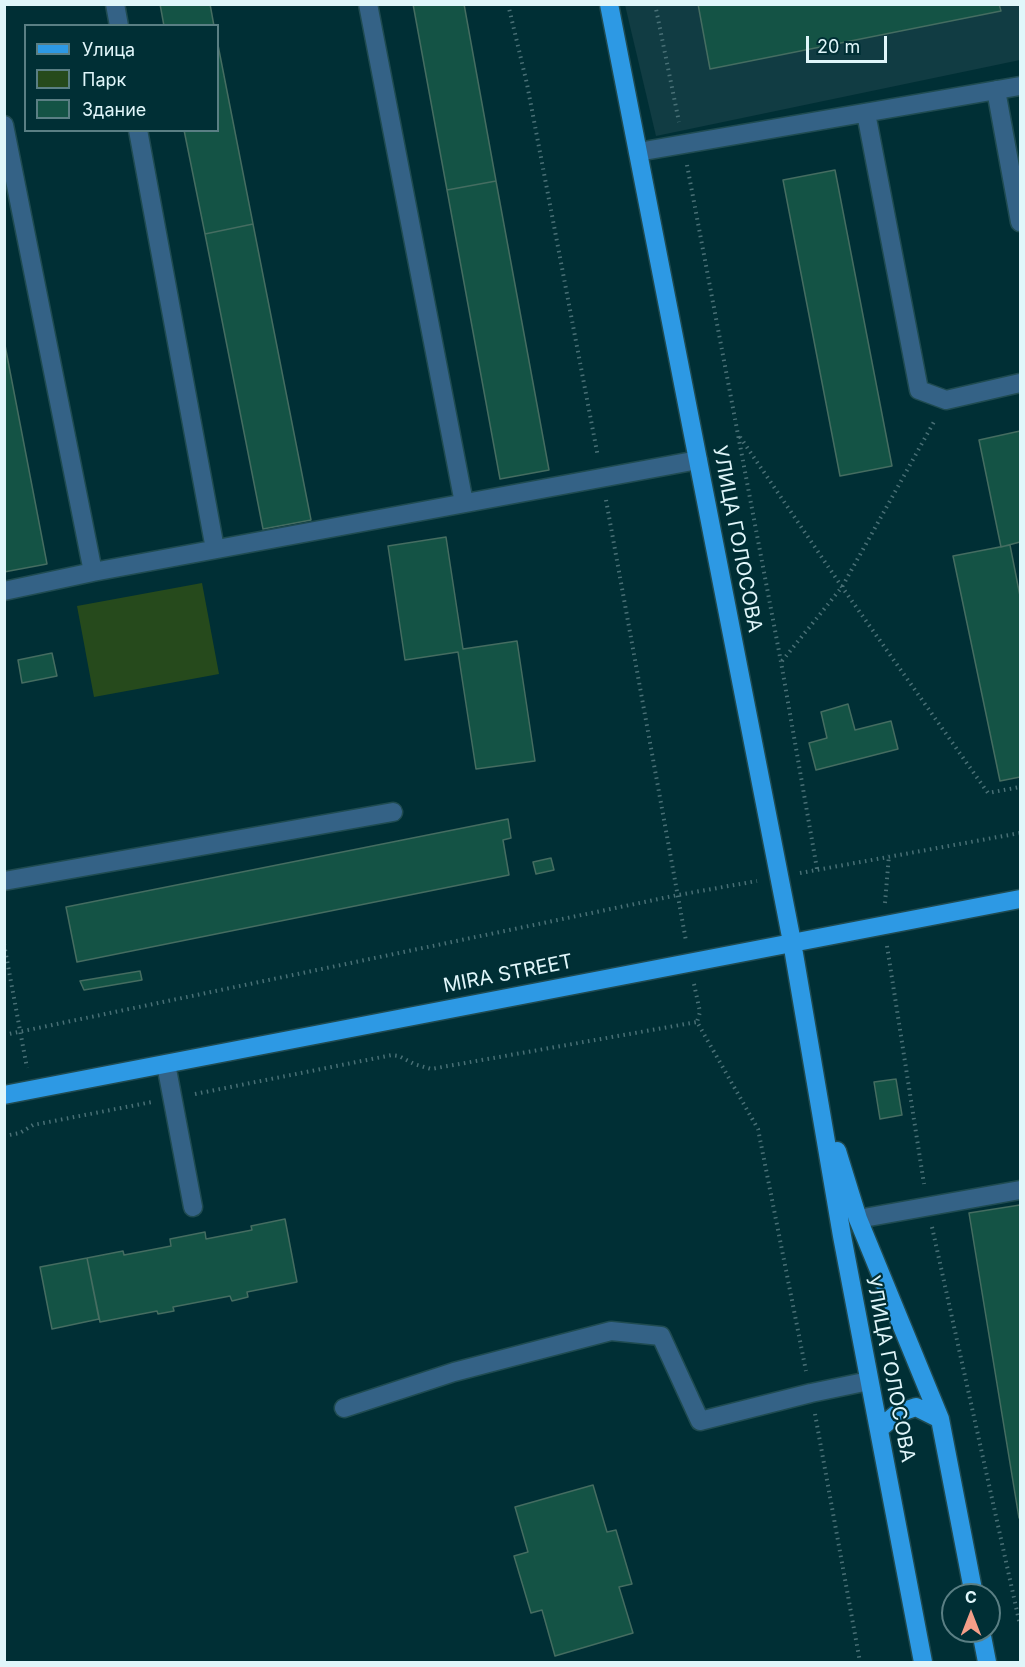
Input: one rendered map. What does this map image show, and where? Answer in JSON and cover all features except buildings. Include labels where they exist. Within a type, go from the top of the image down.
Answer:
[{"type":"main road","name":"УЛИЦА ГОЛОСОВА","points":[[609,4],[792,942],[869,1381],[923,1662]]},
{"type":"main road","name":"MIRA STREET","points":[[4,1095],[1020,899]]},
{"type":"main road","name":"УЛИЦА ГОЛОСОВА","points":[[816,1083],[858,1219],[940,1419],[972,1583]]},
{"type":"main road","points":[[879,1429],[898,1413],[916,1407],[940,1419]]},
{"type":"main road","points":[[983,1643],[987,1662]]},
{"type":"lane","points":[[115,4],[119,24]]},
{"type":"lane","points":[[368,4],[464,503]]},
{"type":"lane","points":[[638,152],[1020,86]]},
{"type":"lane","points":[[996,90],[1020,222]]},
{"type":"lane","points":[[866,113],[919,390],[946,400],[1020,383]]},
{"type":"lane","points":[[4,125],[93,572]]},
{"type":"lane","points":[[138,132],[215,549]]},
{"type":"lane","points":[[4,591],[93,572],[698,460]]},
{"type":"lane","points":[[4,881],[393,812]]},
{"type":"lane","points":[[166,1064],[193,1207]]},
{"type":"lane","points":[[858,1219],[1020,1190]]},
{"type":"lane","points":[[344,1408],[454,1372],[611,1331],[662,1336],[700,1421],[869,1381]]},
{"type":"path","points":[[655,4],[739,434],[817,869]]},
{"type":"path","points":[[781,662],[842,586],[946,400]]},
{"type":"path","points":[[739,434],[842,586],[988,793],[1020,787]]},
{"type":"path","points":[[4,1035],[678,895],[1020,833]]},
{"type":"path","points":[[889,855],[884,925],[927,1206],[1020,1625]]},
{"type":"path","points":[[4,944],[31,1090]]},
{"type":"path","points":[[689,962],[700,1012],[697,1022],[758,1129],[811,1393],[861,1662]]},
{"type":"path","points":[[4,1136],[20,1133],[33,1125],[392,1055],[432,1069],[697,1022]]},
{"type":"shaded area","points":[[625,5],[1020,5],[1020,60],[656,136]]},
{"type":"green space","points":[[202,583],[219,674],[94,697],[77,606]]}]
